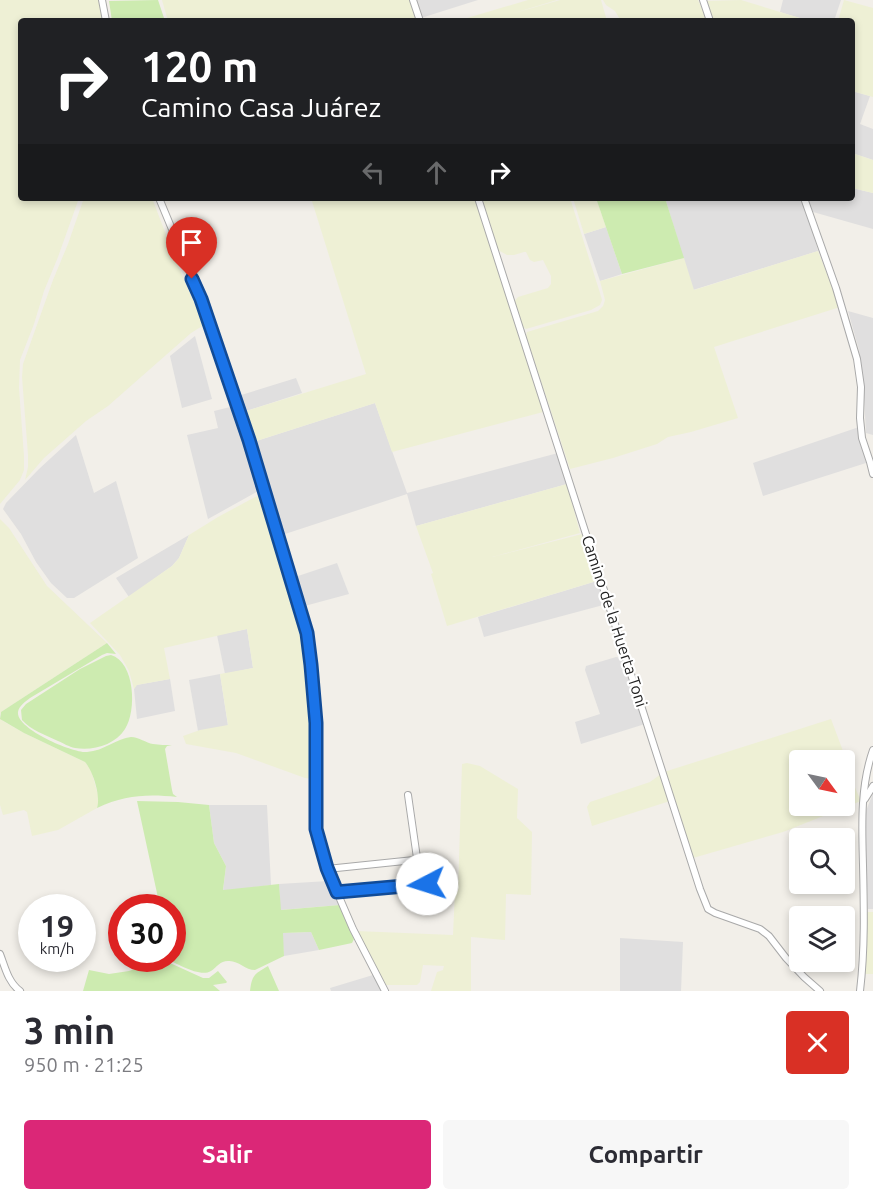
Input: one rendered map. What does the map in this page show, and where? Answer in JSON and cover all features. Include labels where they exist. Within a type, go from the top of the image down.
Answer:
[{"type":"street","points":[[102,0],[105,18]]},
{"type":"street","points":[[413,0],[419,18]]},
{"type":"street","points":[[703,0],[709,18]]},
{"type":"street","points":[[160,201],[201,299],[252,451],[307,633],[316,723],[316,829],[327,868],[353,929],[386,991]]},
{"type":"street","name":"Camino de la Huerta Toni","points":[[479,201],[708,909],[760,929],[770,936],[786,958],[820,991]]},
{"type":"street","points":[[805,201],[836,288],[856,359],[861,387],[862,438],[873,474]]},
{"type":"street","points":[[860,991],[864,911],[863,802],[873,750]]},
{"type":"street","points":[[863,802],[873,786]]},
{"type":"street","points":[[327,868],[417,858],[408,795]]},
{"type":"street","points":[[337,892],[450,881]]},
{"type":"street","points":[[0,954],[8,976],[20,991]]},
{"type":"shaded area","points":[[415,0],[478,0],[421,18]]},
{"type":"shaded area","points":[[783,0],[841,0],[835,18],[800,18],[780,12]]},
{"type":"shaded area","points":[[855,92],[870,96],[860,124],[873,129],[873,160],[855,154]]},
{"type":"shaded area","points":[[855,189],[873,193],[873,229],[813,212],[808,201],[855,201]]},
{"type":"shaded area","points":[[666,201],[802,201],[818,251],[693,290]]},
{"type":"shaded area","points":[[606,227],[622,274],[600,281],[584,234]]},
{"type":"shaded area","points":[[848,311],[873,318],[873,435],[866,433],[859,350]]},
{"type":"shaded area","points":[[195,336],[212,399],[182,408],[170,356]]},
{"type":"shaded area","points":[[296,378],[302,393],[243,412],[238,396]]},
{"type":"shaded area","points":[[375,403],[407,493],[558,453],[567,484],[416,526],[407,494],[282,535],[253,442]]},
{"type":"shaded area","points":[[234,406],[262,489],[208,519],[187,435],[218,428],[214,411]]},
{"type":"shaded area","points":[[859,427],[866,463],[763,496],[753,463]]},
{"type":"shaded area","points":[[76,435],[94,493],[116,481],[138,558],[74,598],[67,598],[51,583],[3,509],[39,469]]},
{"type":"shaded area","points":[[189,535],[179,558],[172,566],[129,597],[116,578]]},
{"type":"shaded area","points":[[337,563],[349,594],[301,607],[292,578]]},
{"type":"shaded area","points":[[600,580],[607,604],[484,637],[478,617]]},
{"type":"shaded area","points":[[247,629],[253,668],[225,674],[217,635]]},
{"type":"shaded area","points":[[616,657],[625,662],[645,724],[581,744],[575,722],[600,714],[585,670],[586,666]]},
{"type":"shaded area","points":[[220,674],[228,726],[198,731],[189,680]]},
{"type":"shaded area","points":[[170,679],[175,711],[137,719],[134,689],[136,685]]},
{"type":"shaded area","points":[[873,793],[873,909],[868,909],[866,811]]},
{"type":"shaded area","points":[[209,805],[267,805],[271,885],[223,891],[226,866],[214,843]]},
{"type":"shaded area","points":[[328,881],[333,886],[340,905],[280,910],[279,884]]},
{"type":"shaded area","points":[[311,932],[319,950],[284,956],[282,933]]},
{"type":"shaded area","points":[[620,938],[683,942],[681,991],[620,991]]},
{"type":"shaded area","points":[[373,975],[382,991],[331,991],[330,988]]},
{"type":"green space","points":[[0,0],[101,0],[104,18],[18,18],[18,201],[78,201],[20,360],[19,388],[24,470],[20,480],[0,504]]},
{"type":"green space","points":[[158,0],[164,18],[112,18],[109,1]]},
{"type":"green space","points":[[162,0],[412,0],[418,18],[167,18]]},
{"type":"green space","points":[[528,0],[557,0],[511,14],[560,0],[601,0],[606,18],[467,18]]},
{"type":"green space","points":[[603,0],[698,0],[706,18],[619,18],[615,11]]},
{"type":"green space","points":[[741,0],[800,18],[712,18],[706,1]]},
{"type":"green space","points":[[844,0],[873,8],[873,97],[855,92],[855,18],[839,18]]},
{"type":"green space","points":[[855,154],[873,160],[873,193],[855,189]]},
{"type":"green space","points":[[83,201],[153,201],[204,325],[191,333],[108,406],[86,421],[44,458],[25,480],[28,455],[23,364]]},
{"type":"green space","points":[[312,201],[477,201],[547,411],[392,452],[375,403],[253,442],[243,412],[366,374]]},
{"type":"green space","points":[[481,201],[571,201],[602,300],[600,305],[591,310],[526,329],[513,303],[518,297],[548,288],[551,284],[551,276],[543,260],[534,262],[530,260],[526,252],[507,255],[498,250]]},
{"type":"green space","points":[[574,201],[597,201],[606,227],[584,234]]},
{"type":"green space","points":[[597,201],[666,201],[684,258],[622,274]]},
{"type":"green space","points":[[818,251],[840,307],[714,347],[738,418],[668,437],[657,444],[570,469],[526,336],[527,332],[598,311],[605,300],[600,281],[684,258],[694,290]]},
{"type":"green space","points":[[567,484],[580,533],[492,557],[586,533],[600,580],[447,626],[431,574],[433,573],[416,526]]},
{"type":"green space","points":[[259,495],[265,497],[309,655],[315,732],[314,779],[305,778],[236,753],[186,744],[183,736],[228,725],[220,674],[253,668],[247,629],[164,648],[170,679],[137,685],[134,689],[129,671],[120,655],[90,623],[172,566],[179,558],[189,535]]},
{"type":"green space","points":[[0,519],[9,528],[47,586],[107,643],[0,714]]},
{"type":"green space","points":[[107,643],[116,654],[102,655],[30,698],[22,704],[18,712],[20,719],[26,726],[46,739],[80,751],[93,751],[131,737],[153,744],[172,745],[165,749],[173,794],[177,797],[136,796],[97,808],[96,784],[85,762],[0,719],[1,712]]},
{"type":"green space","points":[[111,655],[119,659],[125,667],[132,688],[129,721],[116,739],[96,748],[75,748],[38,732],[22,720],[21,710],[26,704],[80,669]]},
{"type":"green space","points":[[0,717],[24,733],[85,762],[91,770],[98,795],[97,808],[58,830],[32,836],[27,812],[24,810],[3,815],[0,805]]},
{"type":"green space","points":[[831,719],[843,750],[789,750],[789,816],[823,816],[783,832],[693,858],[664,772]]},
{"type":"green space","points":[[462,764],[480,766],[518,789],[517,818],[532,832],[531,895],[506,894],[505,940],[471,937],[471,991],[431,991],[437,972],[443,970],[444,966],[423,965],[420,982],[417,985],[385,985],[356,931],[453,935],[455,892],[458,891]]},
{"type":"green space","points":[[661,774],[670,801],[592,826],[587,807],[590,802],[650,782]]},
{"type":"green space","points":[[855,788],[861,801],[855,803]]},
{"type":"green space","points":[[137,801],[209,805],[214,843],[226,866],[223,890],[279,884],[281,910],[340,905],[354,939],[352,943],[319,950],[311,932],[283,933],[284,956],[255,970],[235,962],[225,961],[211,971],[201,973],[186,968],[186,894],[157,894]]},
{"type":"green space","points":[[866,912],[873,912],[873,974],[863,974]]},
{"type":"green space","points":[[268,966],[279,991],[250,991],[255,975]]},
{"type":"green space","points":[[186,970],[203,978],[209,978],[218,971],[227,982],[213,985],[220,991],[83,991],[88,972],[109,974]]},
{"type":"route","points":[[192,279],[201,299],[249,440],[307,633],[316,723],[316,829],[327,868],[337,892],[427,884]]}]
